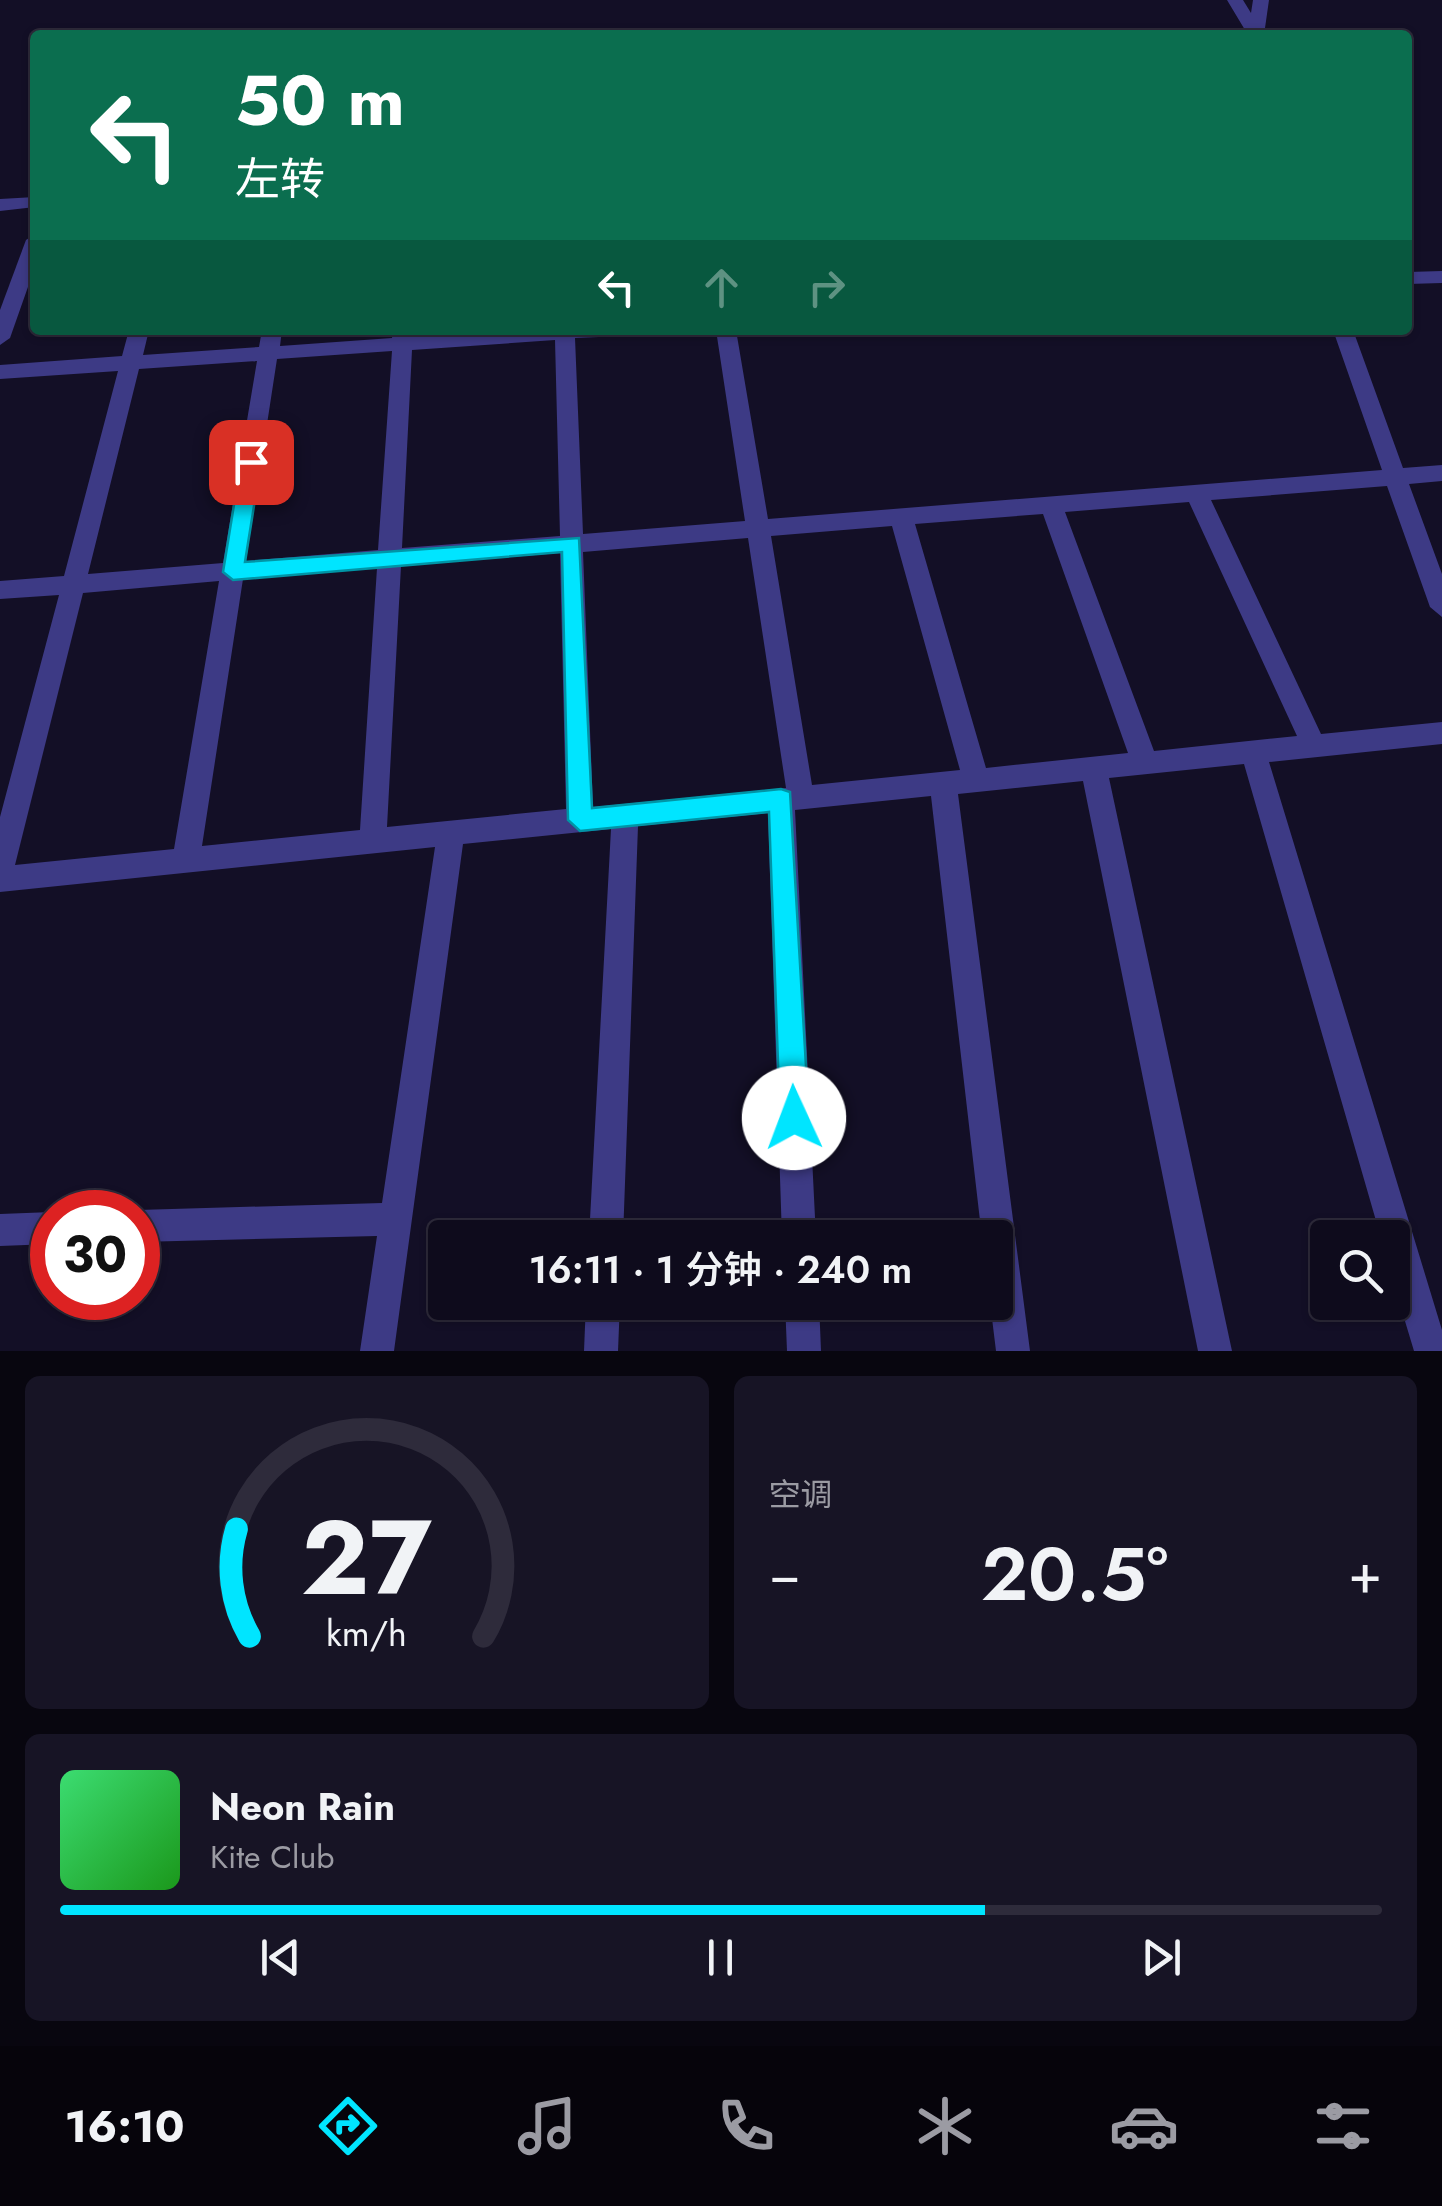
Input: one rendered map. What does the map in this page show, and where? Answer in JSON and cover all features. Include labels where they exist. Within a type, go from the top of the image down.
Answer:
[{"type":"street","points":[[1235,0],[1254,30]]},
{"type":"street","points":[[1257,30],[1261,0]]},
{"type":"street","points":[[0,204],[30,202]]},
{"type":"street","points":[[0,338],[30,254]]},
{"type":"street","points":[[1412,278],[1442,277]]},
{"type":"street","points":[[0,869],[138,335]]},
{"type":"street","points":[[0,372],[131,363],[270,342],[456,335]]},
{"type":"street","points":[[565,335],[580,820]]},
{"type":"street","points":[[727,335],[758,528],[791,799],[799,1220]]},
{"type":"street","points":[[1345,335],[1442,607]]},
{"type":"street","points":[[373,841],[402,337]]},
{"type":"street","points":[[186,860],[270,342]]},
{"type":"street","points":[[0,590],[1442,473]]},
{"type":"street","points":[[1196,492],[1314,746]]},
{"type":"street","points":[[1051,504],[1145,763]]},
{"type":"street","points":[[901,516],[976,780]]},
{"type":"street","points":[[0,878],[1442,733]]},
{"type":"street","points":[[1254,752],[1431,1351]]},
{"type":"street","points":[[1094,768],[1215,1351]]},
{"type":"street","points":[[943,784],[1013,1351]]},
{"type":"street","points":[[607,1220],[625,816]]},
{"type":"street","points":[[377,1351],[451,833]]},
{"type":"street","points":[[160,1225],[396,1218]]},
{"type":"street","points":[[0,1230],[30,1229]]},
{"type":"street","points":[[601,1351],[602,1320]]},
{"type":"street","points":[[803,1320],[804,1351]]},
{"type":"route","points":[[251,462],[233,572],[572,543],[580,820],[781,800],[794,1118]]}]
